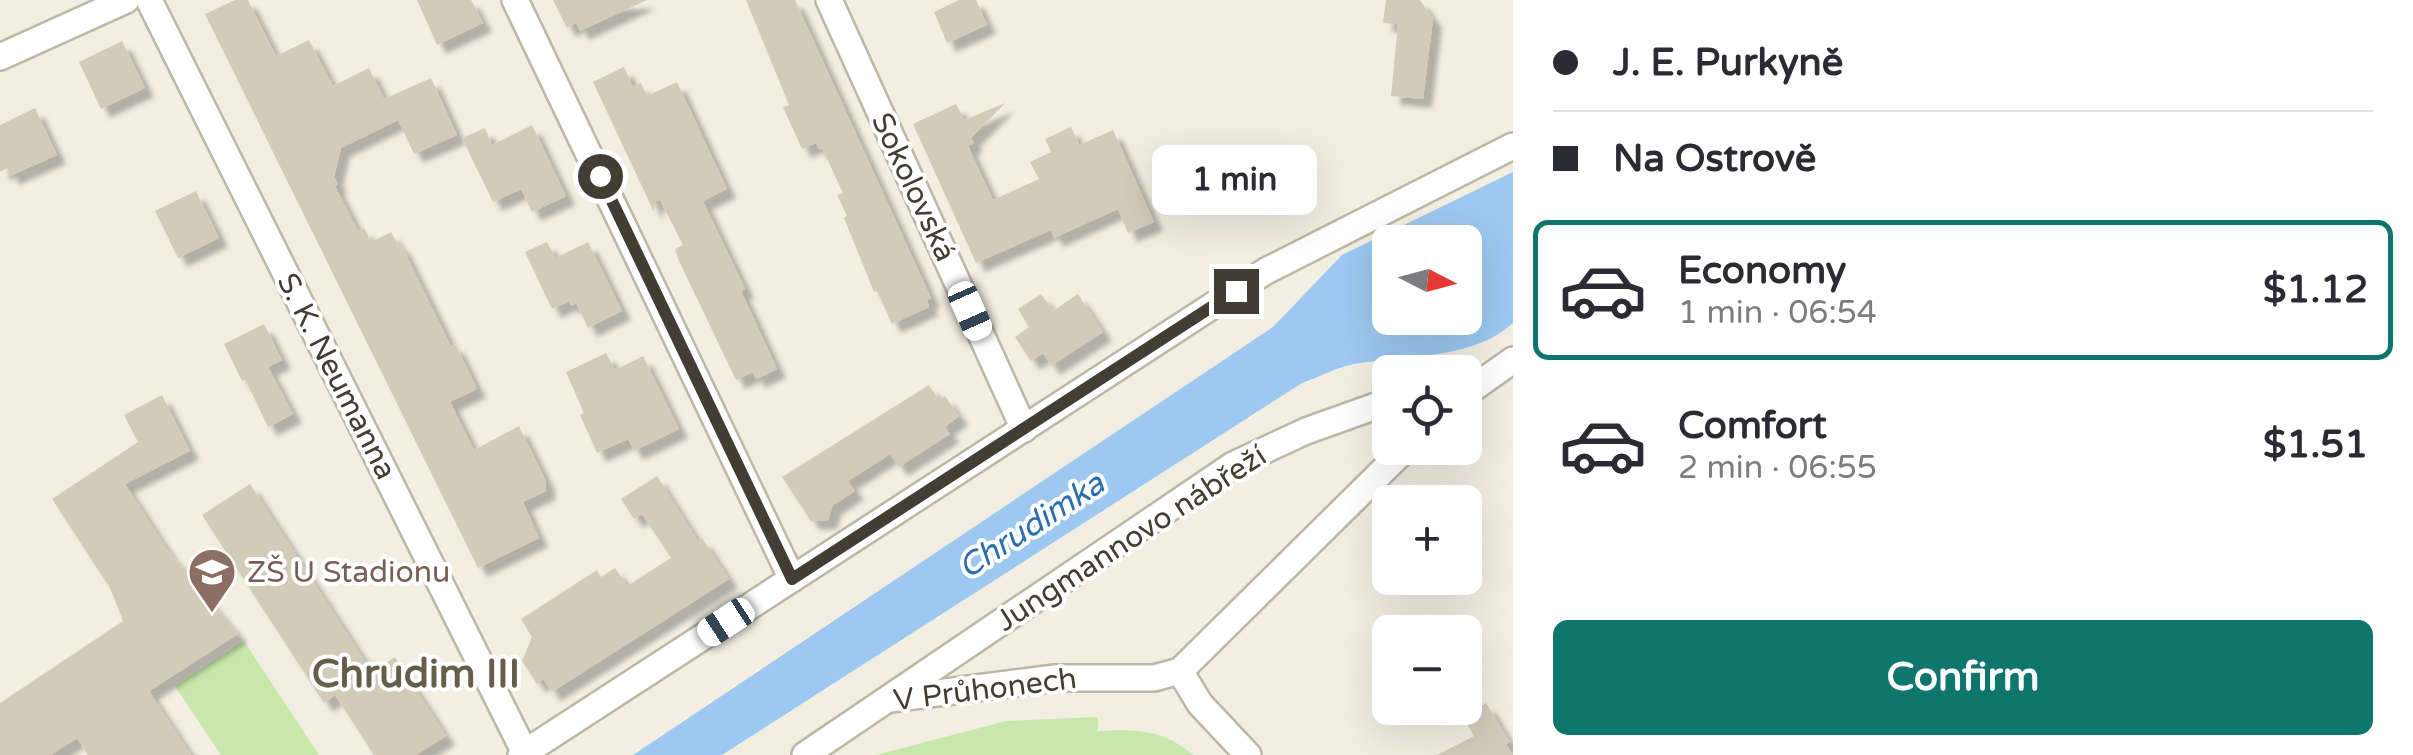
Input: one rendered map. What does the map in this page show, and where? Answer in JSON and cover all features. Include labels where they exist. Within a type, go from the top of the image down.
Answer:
[{"type":"street","points":[[0,57],[126,0]]},
{"type":"street","name":"S. K. Neumanna","points":[[149,0],[523,754]]},
{"type":"street","points":[[515,0],[792,579]]},
{"type":"street","name":"Sokolovská","points":[[829,0],[1024,429]]},
{"type":"street","points":[[523,754],[1266,271],[1513,146]]},
{"type":"street","points":[[1482,370],[1513,359]]},
{"type":"street","points":[[1482,382],[1513,359]]},
{"type":"street","name":"Jungmannovo nábřeží","points":[[884,700],[1232,465],[1306,431],[1372,407]]},
{"type":"street","points":[[1248,755],[1200,704],[1180,671],[1389,465]]},
{"type":"street","name":"V Průhonech","points":[[805,755],[884,700],[1055,678],[1154,678],[1180,671]]},
{"type":"green space","points":[[244,641],[319,755],[221,755],[175,686]]},
{"type":"green space","points":[[1098,717],[1098,731],[1160,735],[1193,755],[876,755],[1006,721]]},
{"type":"water","name":"Chrudimka","points":[[1513,172],[1513,323],[1497,335],[1479,344],[1438,354],[1372,355],[1372,361],[1348,365],[1302,383],[722,755],[633,755],[1273,327],[1342,255],[1372,240],[1372,335],[1482,335],[1482,225],[1404,225]]},
{"type":"building","points":[[235,0],[248,0],[276,56],[309,40],[333,86],[369,68],[384,99],[431,78],[457,135],[414,154],[398,120],[341,148],[335,186],[358,231],[364,228],[371,242],[391,232],[400,243],[451,346],[455,344],[477,389],[450,402],[474,450],[519,426],[546,481],[546,491],[523,502],[539,538],[478,568],[205,14]]},
{"type":"building","points":[[417,0],[471,0],[483,23],[437,45]]},
{"type":"building","points":[[553,0],[647,0],[580,31],[576,23],[567,28]]},
{"type":"building","points":[[746,0],[795,0],[931,298],[927,300],[929,307],[892,324],[877,291],[874,292],[844,218],[847,216],[837,195],[843,193],[822,148],[819,150],[816,143],[802,149],[783,107],[789,105]]},
{"type":"building","points":[[959,0],[976,0],[987,25],[947,43],[934,12]]},
{"type":"building","points":[[1386,0],[1420,0],[1433,19],[1423,99],[1391,96],[1398,24],[1383,23]]},
{"type":"building","points":[[122,41],[145,88],[101,109],[79,62]]},
{"type":"building","points":[[624,67],[633,87],[641,83],[647,96],[677,82],[727,189],[703,201],[777,369],[756,379],[753,372],[736,380],[679,261],[675,249],[683,245],[660,200],[654,202],[654,212],[593,82]]},
{"type":"building","points":[[1005,103],[968,146],[993,200],[1039,179],[1030,162],[1051,152],[1045,139],[1071,127],[1079,145],[1113,130],[1154,222],[1128,233],[1118,209],[1054,238],[1051,230],[976,263],[913,124],[956,104],[964,120]]},
{"type":"building","points":[[35,108],[57,155],[10,176],[7,168],[0,172],[0,125]]},
{"type":"building","points":[[532,125],[566,196],[532,212],[521,189],[493,202],[462,138],[485,128],[492,145]]},
{"type":"building","points":[[196,191],[219,238],[178,258],[155,211]]},
{"type":"building","points":[[547,242],[555,258],[588,242],[622,311],[588,328],[576,303],[571,306],[569,301],[552,309],[525,252]]},
{"type":"building","points":[[1041,294],[1053,311],[1078,294],[1103,332],[1051,366],[1043,353],[1031,361],[1015,337],[1029,327],[1018,309]]},
{"type":"building","points":[[264,324],[282,360],[268,367],[293,414],[268,427],[224,344]]},
{"type":"building","points":[[606,353],[615,370],[643,356],[679,429],[634,451],[628,439],[597,453],[566,372]]},
{"type":"building","points":[[929,385],[939,400],[945,396],[959,416],[945,427],[950,434],[899,467],[890,454],[848,481],[855,491],[833,505],[828,520],[811,521],[782,477]]},
{"type":"building","points":[[162,395],[190,451],[125,484],[168,551],[238,634],[149,691],[191,755],[88,755],[77,738],[51,755],[0,755],[0,703],[123,621],[110,588],[52,499],[138,442],[124,415]]},
{"type":"building","points":[[657,476],[698,541],[702,538],[729,579],[552,692],[543,679],[537,684],[522,661],[532,637],[521,619],[597,570],[601,577],[615,568],[627,586],[671,558],[642,514],[634,519],[621,499]]},
{"type":"building","points":[[250,484],[372,672],[395,657],[446,736],[416,755],[374,755],[335,695],[324,703],[202,515]]},
{"type":"building","points":[[1486,703],[1510,742],[1506,744],[1513,755],[1437,755],[1474,736],[1468,725],[1482,725],[1482,705]]},
{"type":"place","name":"ZŠ U Stadionu","points":[[212,614]]},
{"type":"district","name":"Chrudim III","points":[[416,673]]},
{"type":"route","points":[[600,176],[792,579],[1236,291]]}]
